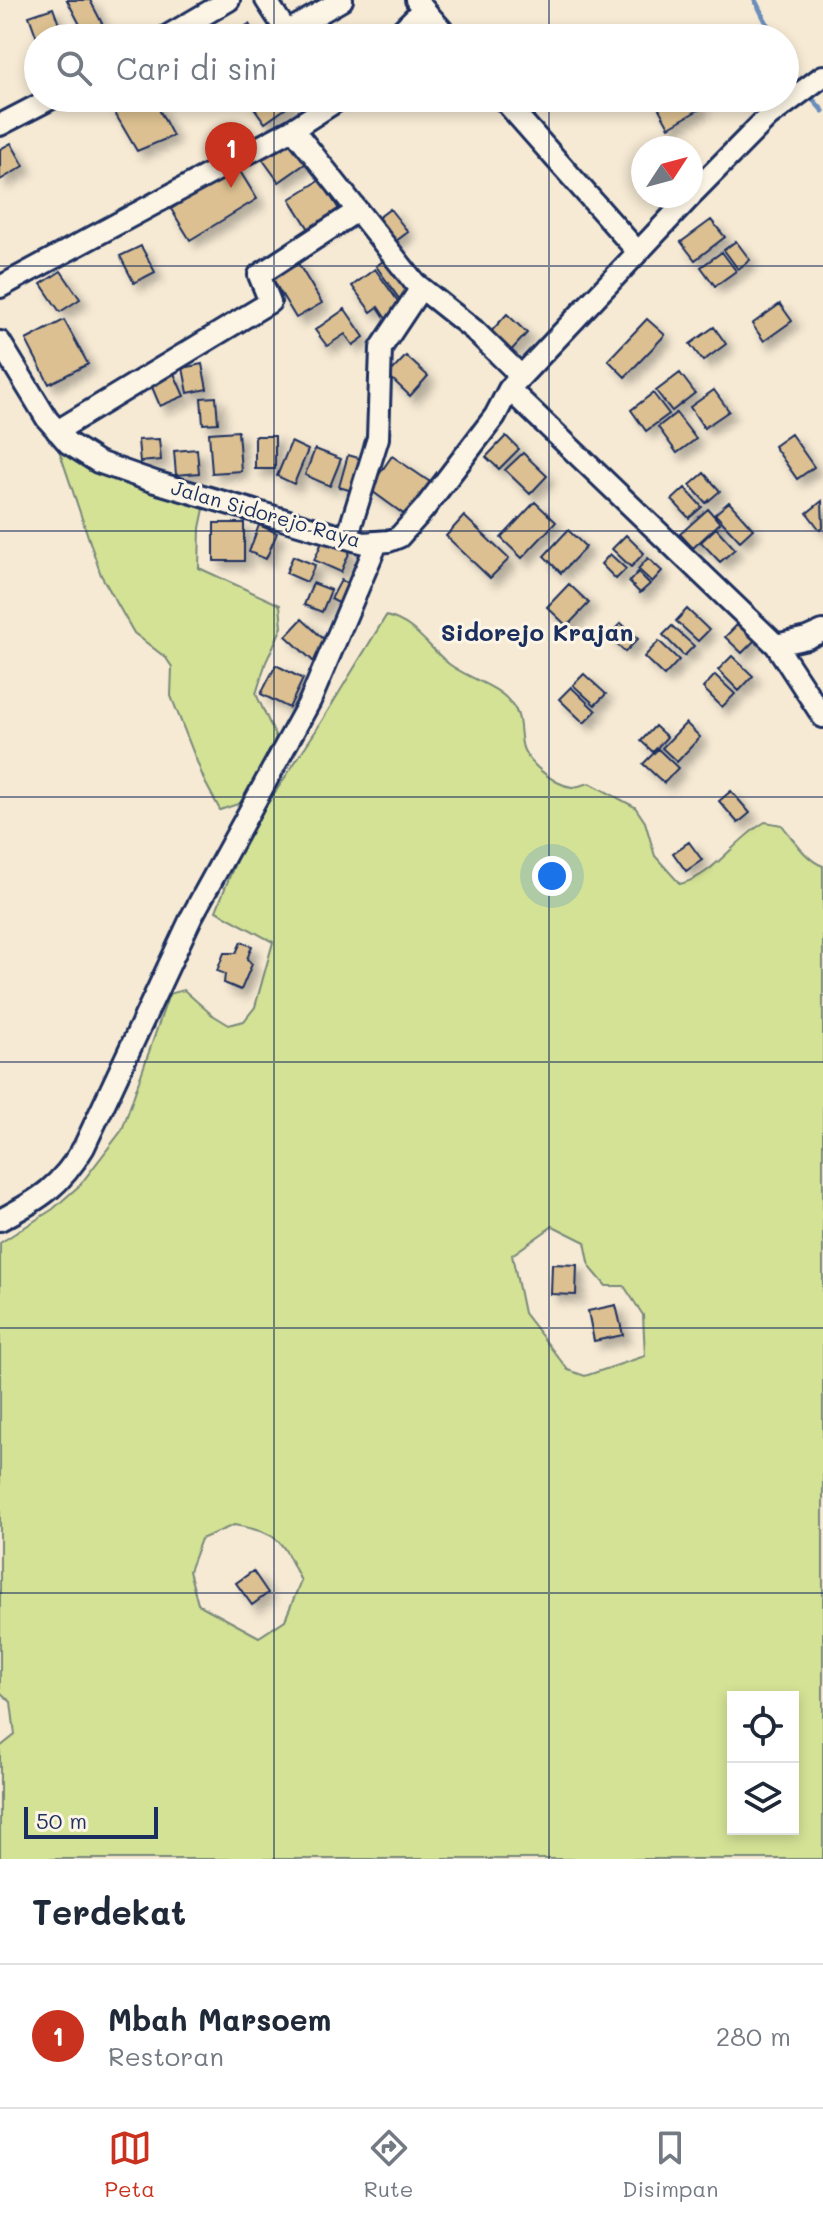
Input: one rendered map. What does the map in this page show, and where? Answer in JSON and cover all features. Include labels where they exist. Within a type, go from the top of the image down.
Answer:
[{"type":"street","points":[[188,24],[229,0]]},
{"type":"street","points":[[266,0],[282,24]]},
{"type":"street","points":[[300,24],[342,0]]},
{"type":"street","points":[[405,24],[420,4],[437,24]]},
{"type":"street","name":"Jalan Sidorejo Raya","points":[[799,94],[823,76]]},
{"type":"street","points":[[0,125],[25,112]]},
{"type":"street","points":[[0,287],[319,112]]},
{"type":"street","points":[[514,112],[637,251]]},
{"type":"street","name":"Jalan Sidorejo Raya","points":[[703,184],[775,112]]},
{"type":"street","points":[[293,129],[421,288],[474,330],[519,392],[776,645],[823,717]]},
{"type":"street","name":"Jalan Sidorejo Raya","points":[[0,342],[27,390],[57,431],[68,443],[98,462],[155,482],[364,543],[377,543],[399,537],[495,416],[519,392],[637,251],[679,208]]},
{"type":"street","points":[[57,431],[270,302],[259,275],[357,211]]},
{"type":"street","points":[[347,538],[378,438],[381,348],[421,288]]},
{"type":"street","points":[[0,1220],[53,1189],[69,1173],[84,1147],[192,916],[310,701],[377,543]]},
{"type":"street","points":[[776,645],[823,631]]},
{"type":"green space","points":[[59,450],[130,482],[204,509],[199,568],[280,605],[282,627],[256,694],[276,737],[258,779],[241,803],[220,810],[205,782],[171,696],[172,667],[166,658],[134,633],[101,575]]},
{"type":"green space","points":[[386,616],[413,629],[456,669],[490,686],[511,703],[520,722],[524,751],[541,771],[565,785],[574,787],[590,783],[635,807],[645,822],[655,856],[680,884],[714,865],[765,822],[782,825],[805,854],[823,866],[823,1859],[0,1859],[0,1747],[15,1735],[11,1702],[0,1692],[0,1243],[53,1209],[80,1185],[122,1130],[169,994],[184,990],[229,1025],[244,1021],[255,1007],[273,942],[216,911],[245,838]],"holes":[[[553,1226],[585,1242],[590,1267],[606,1286],[624,1286],[643,1315],[645,1356],[585,1376],[568,1370],[524,1313],[512,1255]],[[234,1525],[262,1532],[278,1541],[301,1581],[285,1620],[259,1637],[198,1604],[189,1571],[201,1539]]]},
{"type":"building","points":[[67,0],[90,0],[102,24],[80,24]]},
{"type":"building","points":[[53,8],[59,24],[32,24],[29,16]]},
{"type":"building","points":[[114,112],[160,112],[173,136],[137,151]]},
{"type":"building","points":[[257,112],[280,112],[265,123]]},
{"type":"building","points":[[661,112],[695,112],[669,127]]},
{"type":"building","points":[[289,135],[309,161],[279,182],[260,156]]},
{"type":"building","points":[[11,143],[24,166],[0,180],[0,149]]},
{"type":"building","points":[[238,168],[257,199],[190,240],[171,209]]},
{"type":"building","points":[[320,180],[344,217],[314,237],[290,199]]},
{"type":"building","points":[[390,209],[408,232],[392,244],[374,221]]},
{"type":"building","points":[[711,220],[725,237],[695,260],[681,242]]},
{"type":"building","points":[[736,241],[750,260],[738,269],[724,250]]},
{"type":"building","points":[[141,246],[155,272],[134,283],[120,256]]},
{"type":"building","points":[[722,252],[736,271],[715,286],[701,267]]},
{"type":"building","points":[[391,256],[414,290],[400,300],[376,266]]},
{"type":"building","points":[[296,260],[322,303],[296,318],[270,275]]},
{"type":"building","points":[[375,269],[402,307],[386,319],[378,307],[371,312],[352,286]]},
{"type":"building","points":[[61,271],[80,299],[60,312],[41,284]]},
{"type":"building","points":[[780,304],[792,321],[764,341],[752,324]]},
{"type":"building","points":[[345,309],[364,337],[353,345],[345,334],[327,346],[315,330]]},
{"type":"building","points":[[507,314],[527,333],[507,355],[487,336]]},
{"type":"building","points":[[647,319],[665,335],[625,377],[608,360]]},
{"type":"building","points":[[64,320],[88,364],[49,384],[26,340]]},
{"type":"building","points":[[714,327],[726,344],[703,361],[690,344]]},
{"type":"building","points":[[406,356],[428,376],[410,396],[388,375]]},
{"type":"building","points":[[202,364],[207,389],[188,393],[183,368]]},
{"type":"building","points":[[173,371],[184,396],[160,406],[149,380]]},
{"type":"building","points":[[680,373],[695,393],[672,411],[656,391]]},
{"type":"building","points":[[714,390],[729,411],[704,428],[690,407]]},
{"type":"building","points":[[653,393],[669,414],[646,431],[631,410]]},
{"type":"building","points":[[216,397],[218,423],[203,424],[201,398]]},
{"type":"building","points":[[676,413],[696,439],[677,453],[658,427]]},
{"type":"building","points":[[238,431],[241,471],[212,473],[209,433]]},
{"type":"building","points":[[791,434],[814,467],[797,479],[774,446]]},
{"type":"building","points":[[255,436],[275,436],[275,469],[255,469]]},
{"type":"building","points":[[506,436],[519,449],[499,469],[486,457]]},
{"type":"building","points":[[159,439],[161,460],[140,462],[138,440]]},
{"type":"building","points":[[291,442],[308,450],[294,484],[277,476]]},
{"type":"building","points":[[197,449],[199,473],[176,475],[174,451]]},
{"type":"building","points":[[315,449],[341,459],[330,486],[305,475]]},
{"type":"building","points":[[523,453],[547,476],[530,494],[505,470]]},
{"type":"building","points":[[348,455],[369,461],[359,493],[339,487]]},
{"type":"building","points":[[392,456],[433,484],[409,518],[369,489]]},
{"type":"building","points":[[704,473],[720,491],[706,503],[690,485]]},
{"type":"building","points":[[685,488],[702,507],[689,518],[672,500]]},
{"type":"building","points":[[822,501],[823,528],[820,530],[807,513]]},
{"type":"building","points":[[535,502],[556,522],[522,558],[501,538]]},
{"type":"building","points":[[729,502],[753,529],[740,541],[715,514]]},
{"type":"building","points":[[708,509],[720,523],[693,548],[680,534]]},
{"type":"building","points":[[464,516],[509,559],[490,578],[446,536]]},
{"type":"building","points":[[214,523],[244,523],[244,561],[214,561]]},
{"type":"building","points":[[259,525],[277,533],[266,559],[249,552]]},
{"type":"building","points":[[716,528],[735,549],[720,562],[701,542]]},
{"type":"building","points":[[568,530],[586,547],[561,573],[544,556]]},
{"type":"building","points":[[626,535],[644,553],[631,567],[612,549]]},
{"type":"building","points":[[324,538],[351,549],[341,572],[314,560]]},
{"type":"building","points":[[610,554],[626,569],[616,579],[601,564]]},
{"type":"building","points":[[293,556],[315,565],[307,582],[286,573]]},
{"type":"building","points":[[648,558],[662,571],[652,582],[638,569]]},
{"type":"building","points":[[638,572],[650,584],[640,593],[629,582]]},
{"type":"building","points":[[341,580],[354,587],[344,606],[331,599]]},
{"type":"building","points":[[313,583],[331,590],[322,612],[304,605]]},
{"type":"building","points":[[569,584],[589,603],[567,626],[547,607]]},
{"type":"building","points":[[687,609],[709,630],[698,641],[676,621]]},
{"type":"building","points":[[302,619],[330,645],[314,662],[286,636]]},
{"type":"building","points":[[621,623],[638,639],[625,652],[608,636]]},
{"type":"building","points":[[739,623],[756,639],[742,653],[725,637]]},
{"type":"building","points":[[672,626],[694,646],[684,656],[663,635]]},
{"type":"building","points":[[659,641],[679,660],[664,676],[644,657]]},
{"type":"building","points":[[732,656],[753,676],[739,691],[718,670]]},
{"type":"building","points":[[276,665],[303,679],[289,708],[261,694]]},
{"type":"building","points":[[584,674],[606,694],[595,705],[573,685]]},
{"type":"building","points":[[715,675],[735,694],[722,707],[703,688]]},
{"type":"building","points":[[571,687],[596,711],[584,723],[559,699]]},
{"type":"building","points":[[686,723],[700,737],[677,762],[662,748]]},
{"type":"building","points":[[655,726],[667,737],[653,752],[641,741]]},
{"type":"building","points":[[658,749],[678,768],[664,783],[643,764]]},
{"type":"building","points":[[731,791],[750,813],[738,823],[719,801]]},
{"type":"building","points":[[689,842],[702,860],[686,871],[673,853]]},
{"type":"building","points":[[241,942],[252,946],[247,959],[252,964],[241,990],[224,983],[225,974],[217,971],[224,953],[236,953]]},
{"type":"building","points":[[552,1264],[577,1265],[576,1295],[551,1294]]},
{"type":"building","points":[[616,1305],[623,1335],[594,1341],[588,1311]]},
{"type":"building","points":[[253,1571],[268,1593],[252,1605],[236,1583]]},
{"type":"waterway","points":[[755,0],[767,24]]},
{"type":"waterway","points":[[808,94],[823,111]]},
{"type":"place","name":"Mbah Marsoem","points":[[231,188]]},
{"type":"district","name":"Sidorejo Krajan","points":[[537,631]]}]
